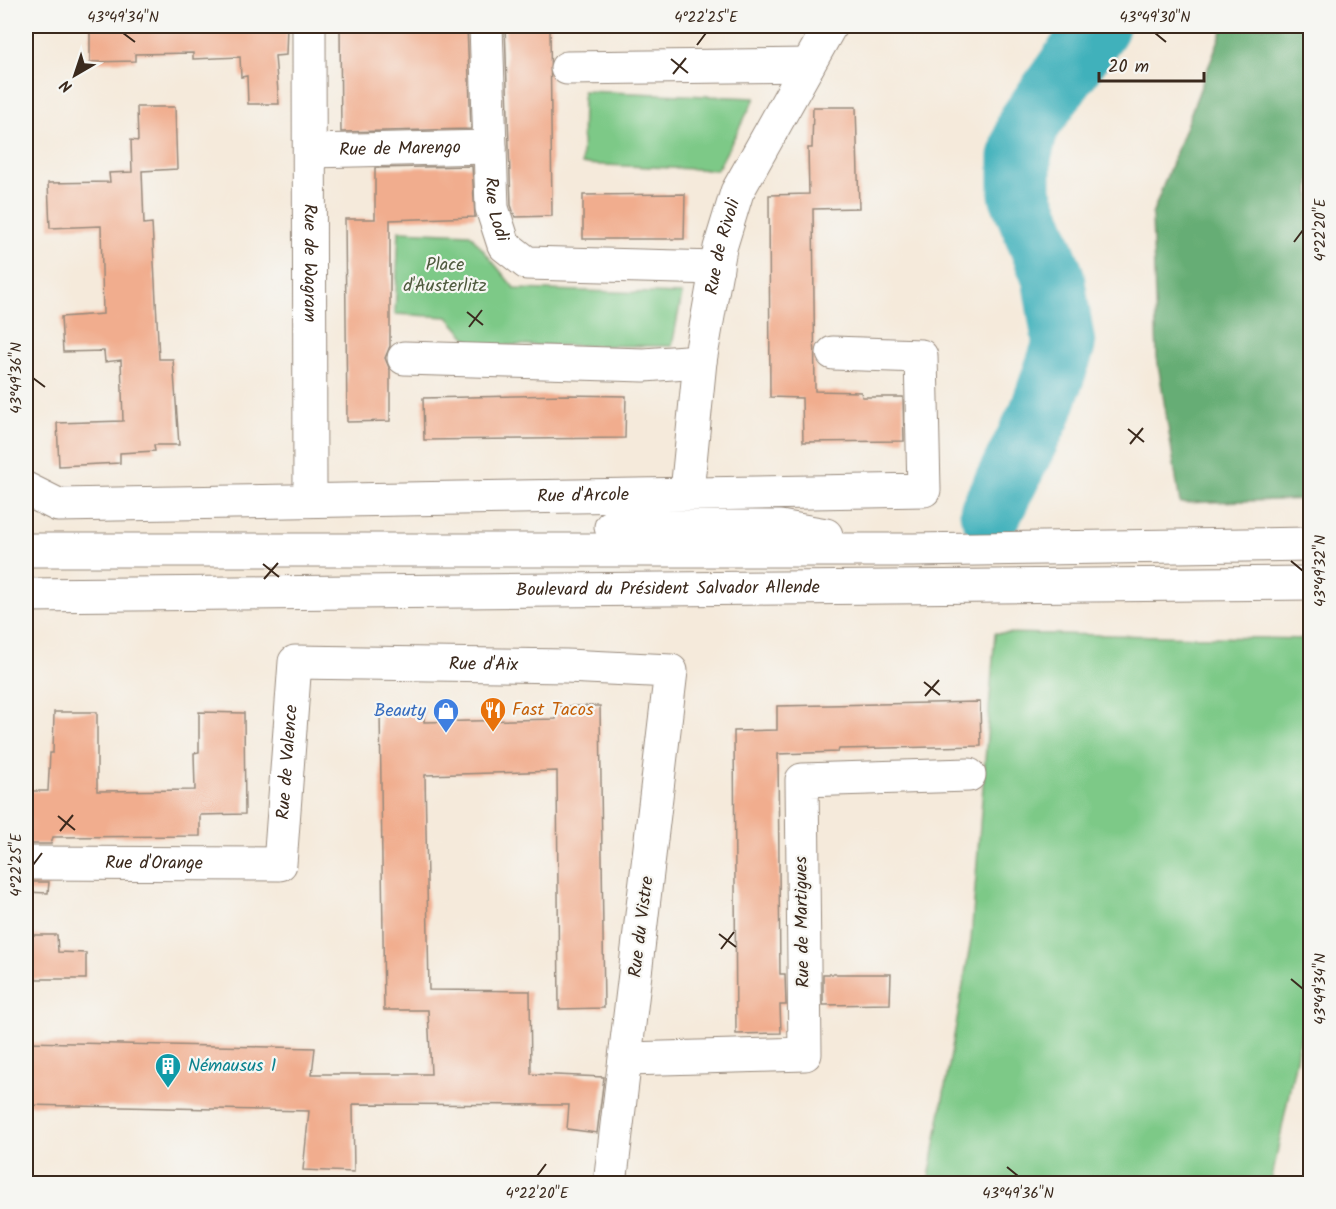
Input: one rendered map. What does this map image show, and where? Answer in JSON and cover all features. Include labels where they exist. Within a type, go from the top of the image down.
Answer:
[{"type":"street","name":"Rue de Wagram","points":[[309,26],[310,500]]},
{"type":"street","name":"Rue Lodi","points":[[486,26],[492,208],[504,245],[527,263],[717,268]]},
{"type":"street","name":"Rue de Rivoli","points":[[687,492],[700,361],[720,248],[737,192],[830,26]]},
{"type":"street","points":[[567,68],[808,65]]},
{"type":"street","name":"Rue de Marengo","points":[[310,151],[490,147]]},
{"type":"street","name":"Rue d'Arcole","points":[[26,489],[58,505],[687,492],[924,490],[921,357],[833,353]]},
{"type":"street","points":[[404,358],[644,365],[700,361]]},
{"type":"street","points":[[26,529],[780,526],[913,550]]},
{"type":"street","name":"Boulevard du Président Salvador Allende","points":[[26,550],[913,550],[1311,544]]},
{"type":"street","name":"Boulevard du Président Salvador Allende","points":[[26,606],[41,595],[1311,583]]},
{"type":"street","name":"Rue d'Aix","points":[[296,662],[566,666],[671,671]]},
{"type":"street","name":"Rue de Valence","points":[[280,864],[296,662]]},
{"type":"street","name":"Rue du Vistre","points":[[610,1184],[627,1059],[671,671]]},
{"type":"street","name":"Rue de Martigues","points":[[627,1059],[804,1054],[802,780],[969,775]]},
{"type":"street","name":"Rue d'Orange","points":[[26,862],[280,864]]},
{"type":"green space","points":[[1224,26],[1310,26],[1310,499],[1180,503],[1157,357],[1152,215]]},
{"type":"green space","points":[[583,91],[755,98],[717,170],[582,164]]},
{"type":"green space","name":"Place d'Austerlitz","points":[[399,231],[470,234],[515,289],[682,294],[672,346],[473,345],[448,317],[395,314]]},
{"type":"green space","points":[[995,633],[1310,639],[1310,989],[1271,1183],[928,1184],[971,940]]},
{"type":"building","points":[[90,26],[287,26],[286,55],[275,56],[279,104],[248,104],[247,76],[241,77],[240,57],[193,59],[193,53],[135,54],[135,61],[90,62]]},
{"type":"building","points":[[340,26],[467,26],[471,129],[341,132]]},
{"type":"building","points":[[505,26],[550,26],[552,216],[515,217],[511,205]]},
{"type":"building","points":[[137,107],[175,107],[177,169],[142,171],[144,224],[152,223],[159,359],[173,359],[179,445],[154,445],[155,451],[120,453],[120,463],[59,466],[57,423],[123,421],[121,360],[105,362],[104,351],[63,352],[61,317],[103,314],[101,226],[50,228],[48,183],[110,182],[109,173],[132,172],[131,140],[138,141]]},
{"type":"building","points":[[813,107],[856,107],[859,208],[813,209],[815,391],[861,392],[862,397],[903,397],[904,441],[803,442],[802,398],[770,397],[769,195],[809,194],[808,148],[812,148]]},
{"type":"building","points":[[472,166],[475,217],[390,220],[390,346],[385,358],[390,370],[390,421],[347,422],[345,219],[375,219],[375,168]]},
{"type":"building","points":[[685,194],[684,239],[583,239],[583,195]]},
{"type":"building","points":[[626,396],[625,438],[424,440],[423,398]]},
{"type":"building","points":[[980,702],[981,746],[839,749],[838,752],[778,754],[780,974],[785,974],[786,1005],[780,1005],[781,1033],[736,1034],[734,731],[777,730],[777,706]]},
{"type":"building","points":[[556,706],[600,706],[604,1008],[559,1009],[557,771],[425,775],[429,990],[530,991],[531,1074],[604,1077],[597,1133],[567,1129],[569,1105],[353,1104],[354,1172],[303,1170],[309,1111],[26,1105],[26,1042],[315,1048],[312,1074],[431,1074],[428,1010],[384,1010],[380,710],[424,710],[424,722],[556,719]]},
{"type":"building","points":[[54,712],[97,712],[97,791],[195,790],[194,753],[199,752],[199,712],[244,713],[245,814],[200,815],[200,836],[53,837],[51,844],[26,844],[26,791],[48,791],[50,753],[53,753]]},
{"type":"building","points":[[26,882],[49,882],[48,893],[26,892]]},
{"type":"building","points":[[28,935],[57,935],[58,952],[86,953],[86,979],[26,979]]},
{"type":"building","points":[[823,974],[891,974],[890,1004],[823,1005]]},
{"type":"waterway","points":[[991,512],[1040,414],[1064,345],[1053,277],[1020,194],[1020,157],[1028,125],[1098,26]]},
{"type":"place","name":"Fast Tacos","points":[[493,733]]},
{"type":"place","name":"Beauty","points":[[446,734]]},
{"type":"place","name":"Némausus 1","points":[[168,1089]]}]
